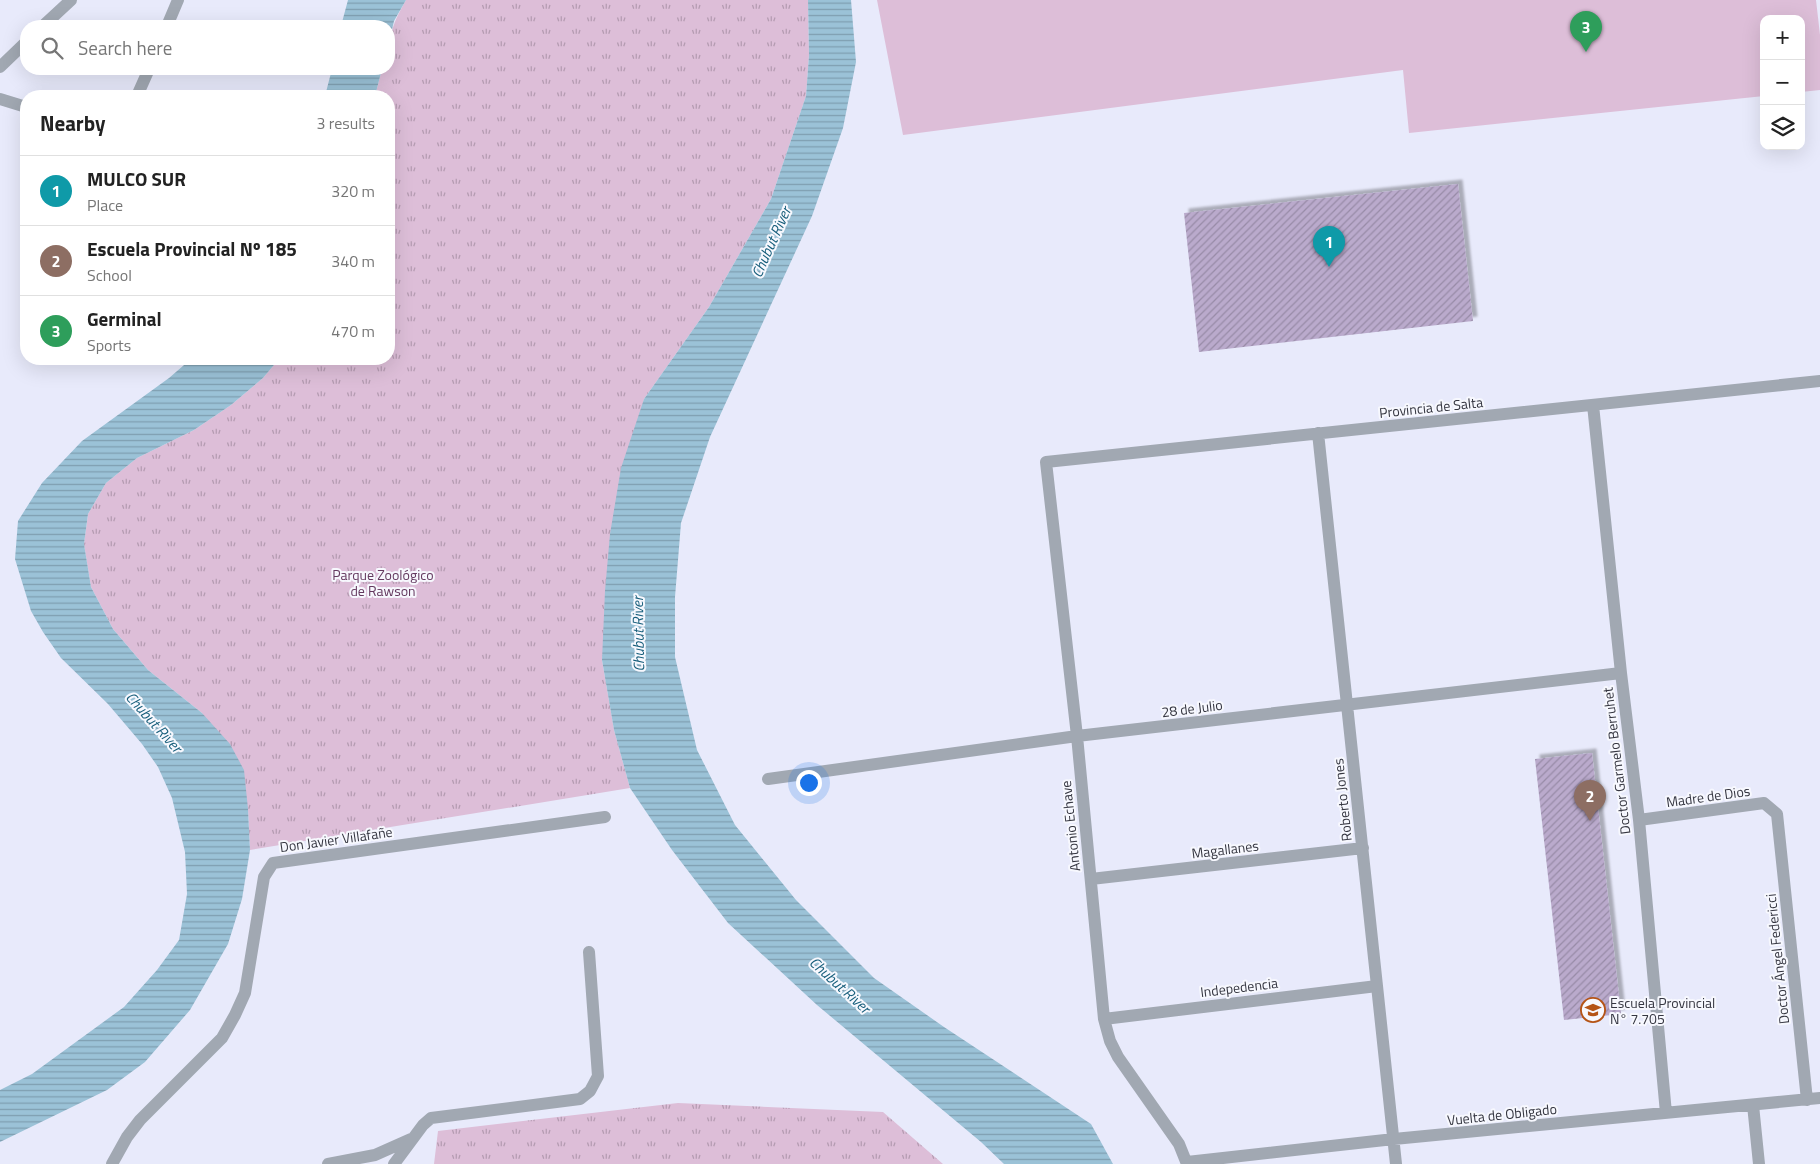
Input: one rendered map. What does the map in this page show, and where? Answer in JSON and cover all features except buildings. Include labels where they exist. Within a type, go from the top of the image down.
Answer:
[{"type":"street","points":[[49,20],[71,0]]},
{"type":"street","points":[[170,20],[178,0]]},
{"type":"street","points":[[0,67],[20,48]]},
{"type":"street","points":[[140,90],[147,75]]},
{"type":"street","points":[[0,99],[20,105]]},
{"type":"street","name":"Provincia de Salta","points":[[1046,462],[1820,381]]},
{"type":"street","name":"Doctor Garmelo Berruhet","points":[[1593,405],[1620,673],[1639,820],[1666,1113]]},
{"type":"street","name":"Roberto Jones","points":[[1318,433],[1396,1164]]},
{"type":"street","name":"Antonio Echave","points":[[1046,462],[1077,736],[1104,1019],[1110,1041],[1118,1057],[1179,1144],[1187,1163]]},
{"type":"street","name":"28 de Julio","points":[[768,779],[1077,736],[1620,673]]},
{"type":"street","name":"Madre de Dios","points":[[1639,820],[1764,804],[1777,814]]},
{"type":"street","name":"Doctor Ángel Federicci","points":[[1777,814],[1814,1099]]},
{"type":"street","name":"Don Javier Villafañe","points":[[112,1164],[127,1137],[140,1120],[222,1038],[236,1015],[245,993],[264,877],[273,863],[605,818]]},
{"type":"street","name":"Magallanes","points":[[1090,879],[1362,848]]},
{"type":"street","points":[[394,1164],[423,1125],[431,1118],[580,1099],[590,1091],[598,1076],[589,952]]},
{"type":"street","name":"Indepedencia","points":[[1104,1019],[1377,986]]},
{"type":"street","name":"Vuelta de Obligado","points":[[1187,1163],[1394,1140],[1814,1099]]},
{"type":"street","points":[[1753,1105],[1759,1164]]},
{"type":"street","points":[[328,1164],[375,1155],[411,1140]]},
{"type":"green space","name":"Parque Zoológico de Rawson","points":[[406,0],[808,0],[809,55],[806,96],[771,199],[709,307],[644,399],[602,660],[614,730],[630,788],[250,850],[248,809],[202,713],[148,670],[113,629],[91,587],[84,544],[88,514],[106,483],[137,458],[194,430],[231,405],[263,378],[274,365],[395,365],[395,90],[377,90],[380,75],[395,75],[395,23]]},
{"type":"green space","points":[[877,0],[1816,0],[1820,35],[1820,90],[1805,92],[1805,15],[1760,15],[1760,96],[1409,133],[1403,70],[903,135]]},
{"type":"green space","points":[[678,1103],[883,1112],[943,1164],[434,1164],[438,1131]]},
{"type":"water","points":[[348,0],[406,0],[395,20],[343,20]]},
{"type":"water","name":"Chubut River","points":[[808,0],[851,0],[856,62],[843,128],[812,216],[710,437],[681,523],[675,597],[675,657],[697,750],[735,825],[796,900],[874,978],[944,1027],[1091,1124],[1113,1164],[1004,1164],[981,1142],[817,1005],[728,923],[672,850],[630,788],[614,730],[602,660],[610,534],[621,468],[644,399],[709,307],[771,199],[806,96],[809,55]]},
{"type":"water","points":[[330,75],[380,75],[377,90],[327,90]]},
{"type":"water","name":"Chubut River","points":[[184,365],[274,365],[263,378],[231,405],[194,430],[137,458],[106,483],[88,514],[84,544],[91,587],[113,629],[148,670],[202,713],[230,744],[244,770],[250,850],[242,899],[228,944],[190,1010],[145,1062],[107,1090],[0,1142],[0,1090],[32,1074],[124,1007],[157,970],[179,940],[187,894],[185,852],[172,798],[158,767],[142,744],[108,704],[61,658],[43,632],[31,611],[15,559],[18,521],[42,483],[82,441]]},
{"type":"place","name":"Germinal","points":[[1586,52]]},
{"type":"place","name":"MULCO SUR","points":[[1329,267]]},
{"type":"place","name":"Escuela Provincial Nº 185","points":[[1590,821]]},
{"type":"place","name":"Escuela Provincial N° 7.705","points":[[1593,1010]]}]
